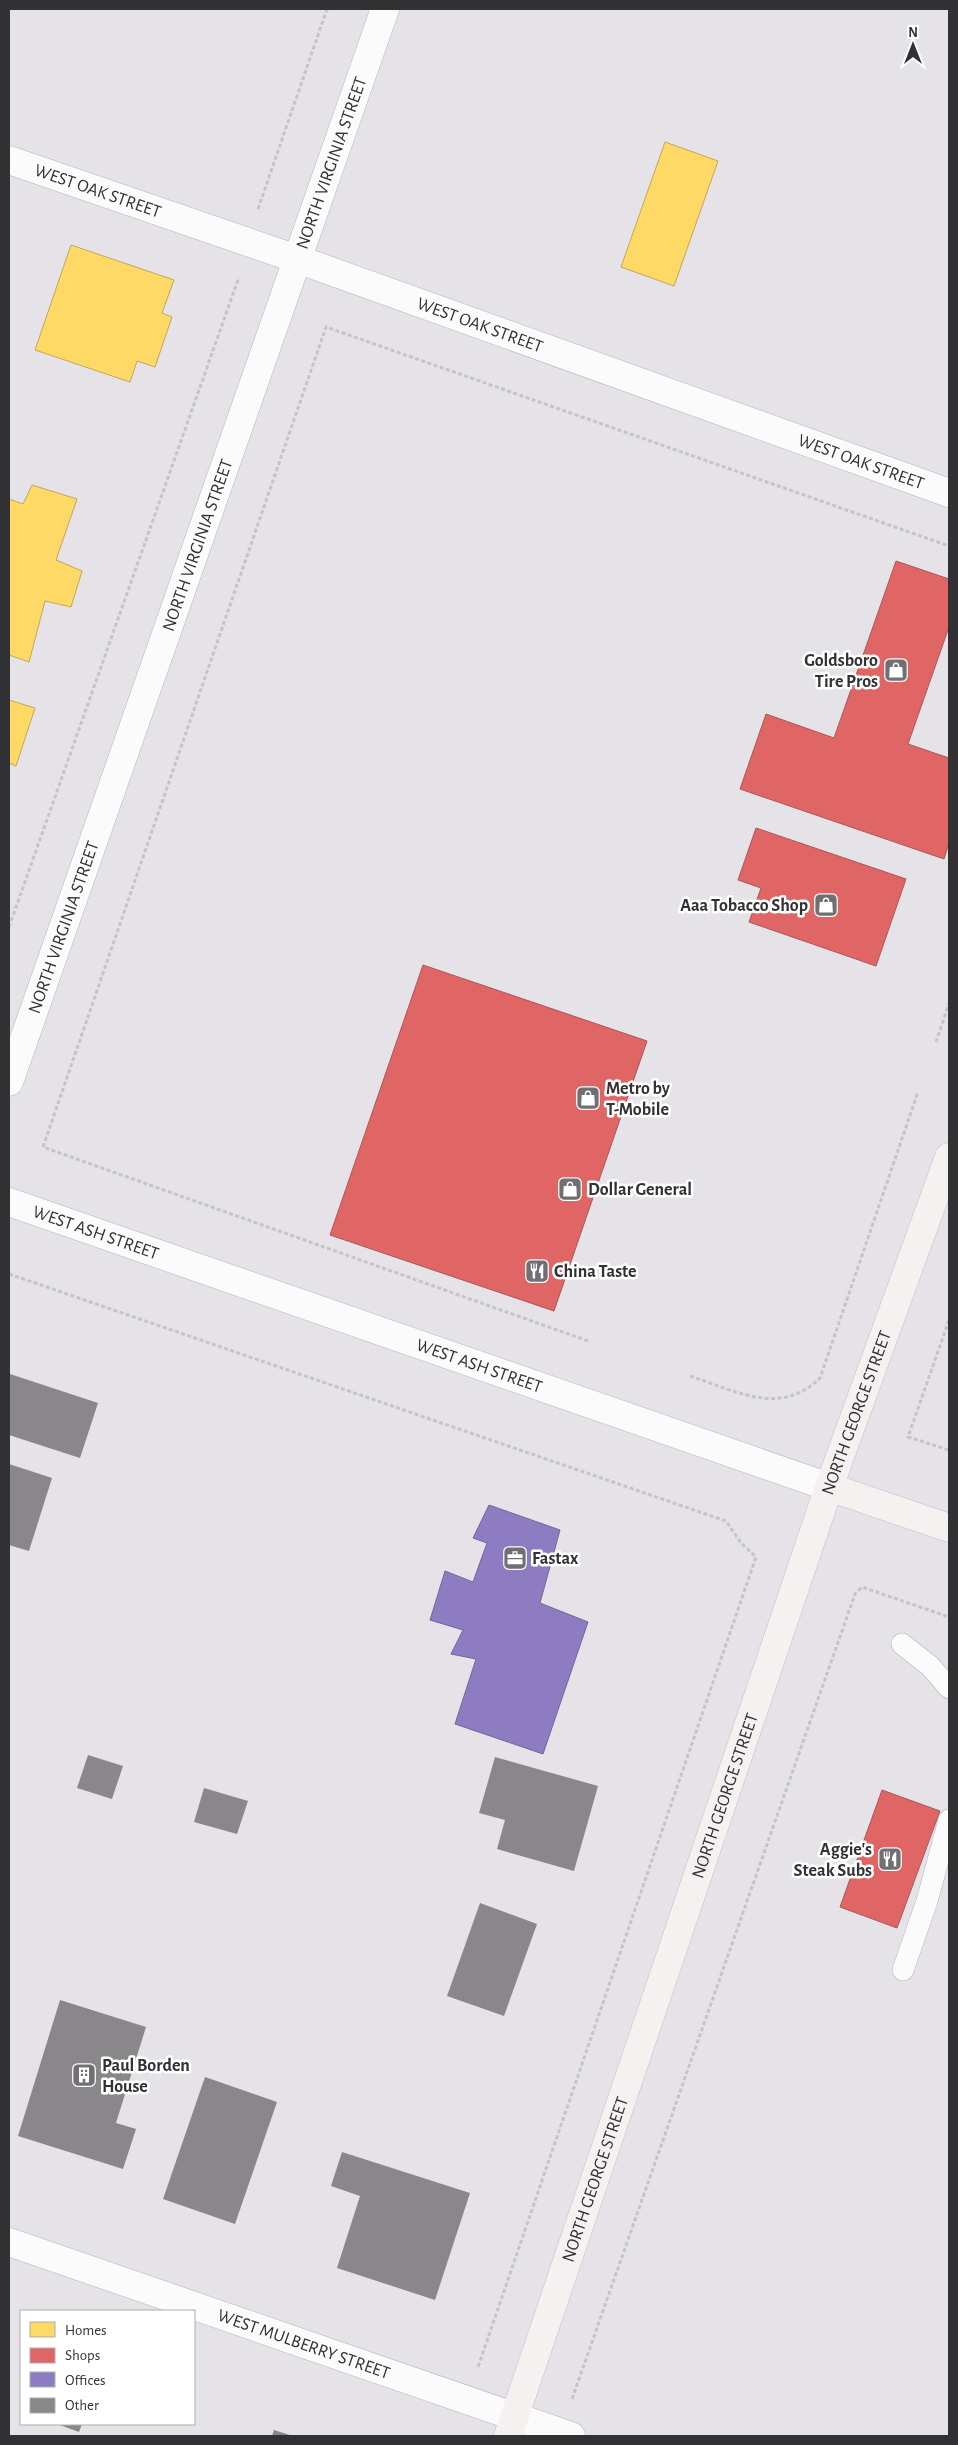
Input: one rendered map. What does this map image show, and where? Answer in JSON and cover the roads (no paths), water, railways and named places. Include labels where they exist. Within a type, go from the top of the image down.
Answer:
[{"type":"main road","name":"NORTH GEORGE STREET","points":[[511,2427],[829,1487],[949,1157]]},
{"type":"main road","name":"WEST ASH STREET","points":[[829,1487],[949,1528]]},
{"type":"street","name":"NORTH VIRGINIA STREET","points":[[9,1082],[385,9]]},
{"type":"street","name":"WEST OAK STREET","points":[[9,160],[298,259],[949,493]]},
{"type":"street","name":"WEST ASH STREET","points":[[9,1202],[829,1487]]},
{"type":"street","name":"WEST MULBERRY STREET","points":[[9,2242],[194,2310]]},
{"type":"street","name":"WEST MULBERRY STREET","points":[[195,2311],[511,2427],[571,2436]]},
{"type":"lane","points":[[902,1644],[930,1666],[949,1688]]},
{"type":"lane","points":[[903,1970],[927,1901],[949,1820]]},
{"type":"place","name":"Goldsboro Tire Pros","points":[[896,670]]},
{"type":"place","name":"Aaa Tobacco Shop","points":[[826,905]]},
{"type":"place","name":"Metro by T-Mobile","points":[[588,1098]]},
{"type":"place","name":"Dollar General","points":[[570,1189]]},
{"type":"place","name":"China Taste","points":[[537,1271]]},
{"type":"place","name":"Fastax","points":[[515,1558]]},
{"type":"place","name":"Aggie's Steak Subs","points":[[890,1859]]},
{"type":"place","name":"Paul Borden House","points":[[84,2075]]}]
